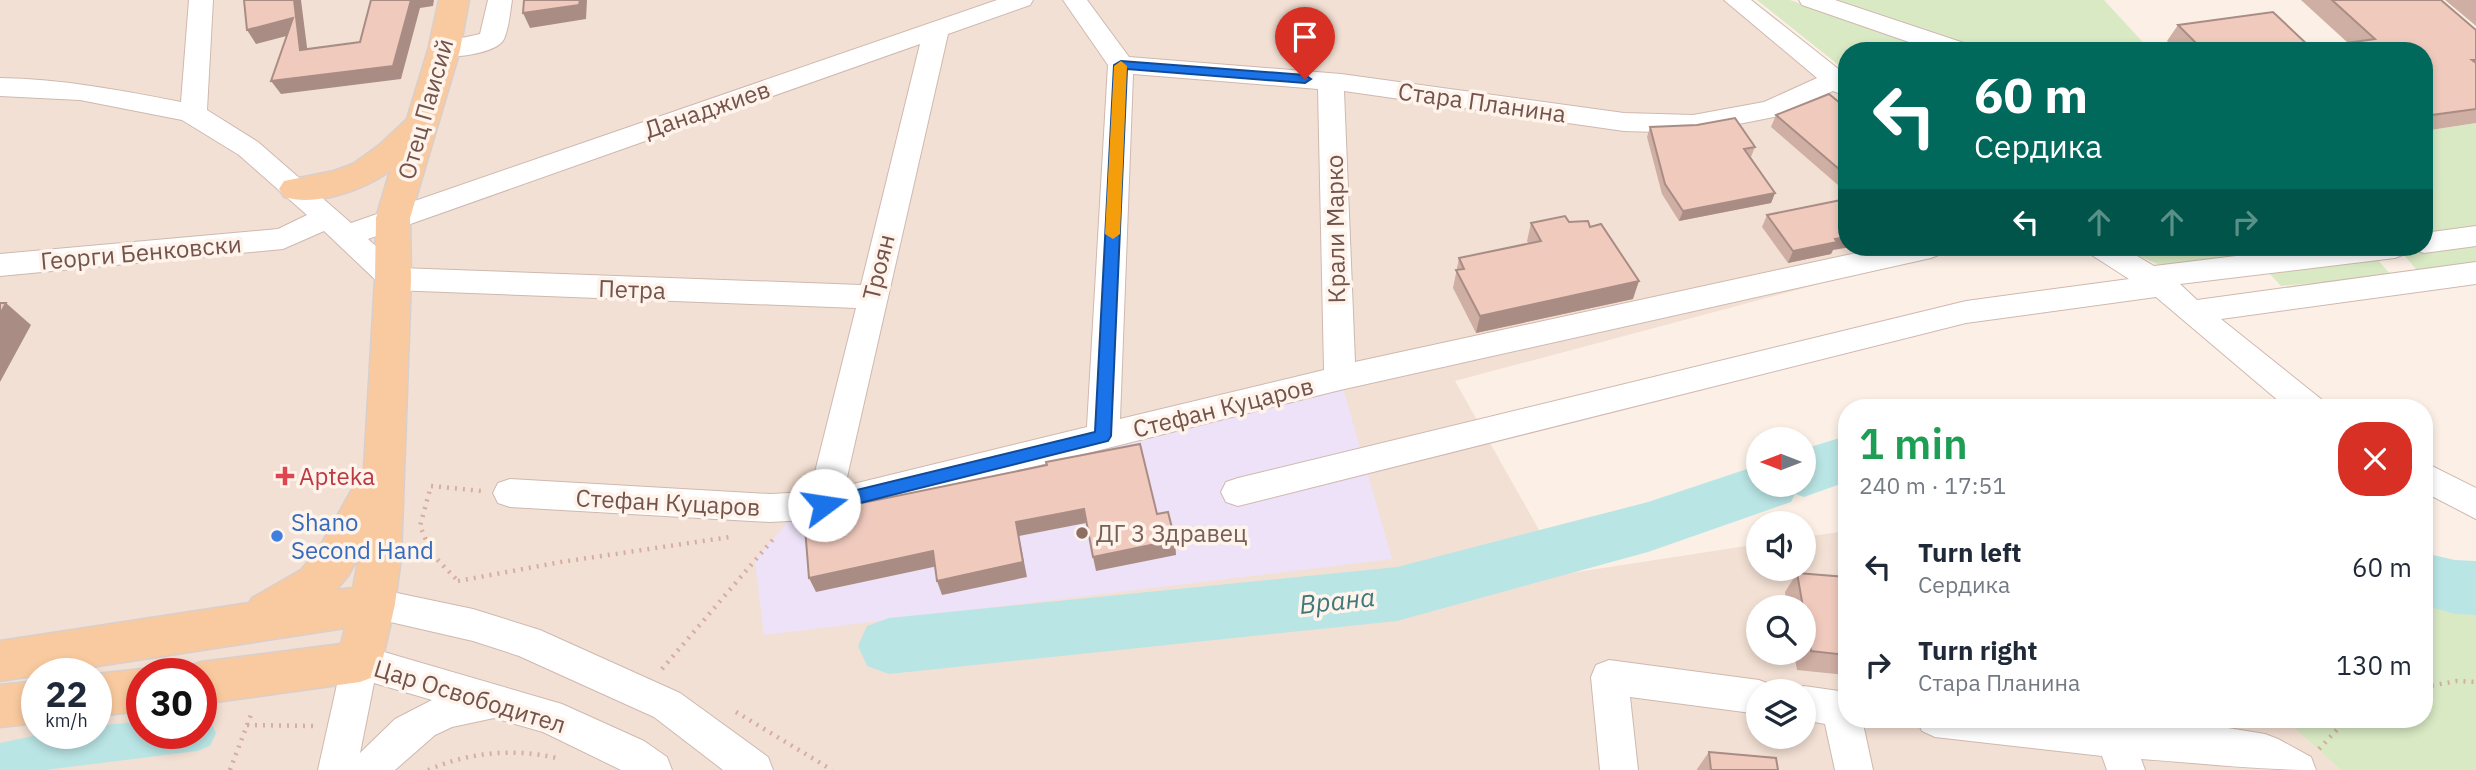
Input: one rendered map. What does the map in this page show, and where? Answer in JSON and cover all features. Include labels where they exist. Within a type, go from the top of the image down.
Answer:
[{"type":"main road","name":"Отец Паисий","points":[[360,662],[380,557],[393,279],[393,218],[444,50],[454,0]]},
{"type":"main road","points":[[296,189],[337,185],[362,175],[387,159],[422,123]]},
{"type":"main road","points":[[244,624],[316,583],[333,563],[384,469]]},
{"type":"main road","points":[[0,661],[373,604]]},
{"type":"main road","points":[[217,681],[360,662]]},
{"type":"main road","points":[[0,706],[21,704]]},
{"type":"street","points":[[193,114],[201,0]]},
{"type":"street","points":[[444,50],[482,44],[492,38],[500,0]]},
{"type":"street","name":"Данаджиев","points":[[283,239],[393,218],[936,30],[990,6],[1021,0]]},
{"type":"street","points":[[1075,0],[1121,65],[1103,436]]},
{"type":"street","points":[[1736,0],[1838,81]]},
{"type":"street","points":[[1811,0],[1935,42]]},
{"type":"street","name":"Троян","points":[[824,505],[936,30]]},
{"type":"street","name":"Стара Планина","points":[[1121,65],[1331,81],[1624,122],[1693,124],[1770,110],[1838,84]]},
{"type":"street","name":"Крали Марко","points":[[1331,81],[1340,378]]},
{"type":"street","points":[[0,87],[41,87],[119,96],[193,114],[236,142],[296,189],[393,279]]},
{"type":"street","points":[[2433,242],[2476,236]]},
{"type":"street","name":"Георги Бенковски","points":[[0,265],[283,239]]},
{"type":"street","name":"Стефан Куцаров","points":[[510,494],[771,509],[824,505],[1340,378],[1890,256]]},
{"type":"street","points":[[2115,256],[2156,281],[2299,399]]},
{"type":"street","points":[[1238,492],[1966,312],[2216,270],[2322,256]]},
{"type":"street","points":[[2397,256],[2416,281]]},
{"type":"street","points":[[2216,270],[2251,303]]},
{"type":"street","points":[[2191,312],[2476,273]]},
{"type":"street","name":"Петра","points":[[393,279],[871,297]]},
{"type":"street","points":[[2433,481],[2476,505]]},
{"type":"street","points":[[373,604],[473,625],[652,681],[667,705],[754,770]]},
{"type":"street","points":[[337,770],[360,662]]},
{"type":"street","name":"Цар Освободител","points":[[360,662],[549,716],[630,754],[653,770]]},
{"type":"street","points":[[1619,770],[1609,677],[1746,695]]},
{"type":"street","points":[[370,770],[388,747],[435,714],[467,705],[497,701]]},
{"type":"street","points":[[1816,705],[1838,708]]},
{"type":"street","points":[[1847,728],[1854,770]]},
{"type":"street","points":[[1982,728],[2121,755],[2228,747],[2265,751],[2303,765]]},
{"type":"path","points":[[432,554],[420,526],[431,486],[510,494]]},
{"type":"path","points":[[652,681],[781,529],[768,531]]},
{"type":"path","points":[[457,581],[740,535]]},
{"type":"path","points":[[652,681],[674,675]]},
{"type":"path","points":[[2433,685],[2457,681],[2476,682]]},
{"type":"path","points":[[730,709],[832,770]]},
{"type":"path","points":[[2303,765],[2338,728]]},
{"type":"path","points":[[428,770],[447,760],[490,754],[536,752],[570,761]]},
{"type":"shaded area","points":[[0,0],[1745,0],[1838,76],[1838,256],[1925,256],[1455,381],[1564,574],[1746,546],[1746,581],[1816,581],[1816,535],[1838,532],[1838,728],[2294,728],[2341,770],[0,770]]},
{"type":"shaded area","name":"ДГ 3 Здравец","points":[[1340,378],[1392,559],[764,635],[755,560],[801,507]]},
{"type":"green space","points":[[1757,0],[1790,0],[1914,42],[1838,42],[1838,65]]},
{"type":"green space","points":[[1823,0],[2104,0],[2143,42],[1948,42]]},
{"type":"green space","points":[[2476,123],[2476,228],[2433,234],[2433,130]]},
{"type":"green space","points":[[2476,244],[2476,267],[2420,274],[2405,256],[2433,256],[2433,251]]},
{"type":"green space","points":[[2139,256],[2266,256],[2169,269]]},
{"type":"green space","points":[[2377,259],[2392,276],[2281,286],[2269,273]]},
{"type":"green space","points":[[2433,570],[2476,589],[2476,770],[2341,770],[2294,728],[2433,728]]},
{"type":"building","points":[[244,0],[294,0],[300,50],[360,42],[371,0],[411,0],[393,66],[271,81],[293,18],[247,30]]},
{"type":"building","points":[[524,0],[580,0],[579,5],[523,13]]},
{"type":"building","points":[[2332,0],[2441,0],[2476,30],[2476,60],[2472,60],[2476,63],[2476,109],[2433,115],[2433,42],[2354,42],[2375,39]]},
{"type":"building","points":[[2273,12],[2305,42],[2195,42],[2178,25]]},
{"type":"building","points":[[1829,94],[1838,101],[1838,168],[1776,115]]},
{"type":"building","points":[[1735,118],[1755,147],[1744,149],[1775,193],[1683,211],[1665,184],[1650,127],[1697,125]]},
{"type":"building","points":[[1838,201],[1837,242],[1793,251],[1767,215]]},
{"type":"building","points":[[1565,216],[1569,222],[1588,221],[1590,227],[1601,224],[1639,281],[1480,316],[1456,270],[1464,269],[1459,258],[1541,241],[1531,223]]},
{"type":"building","points":[[0,303],[6,303],[0,314]]},
{"type":"building","points":[[1140,444],[1157,514],[1168,512],[1175,540],[1093,557],[1084,509],[1016,522],[1023,562],[937,581],[933,551],[809,578],[804,515]]},
{"type":"building","points":[[1816,575],[1838,576],[1838,654],[1816,652],[1816,595],[1801,595],[1798,581],[1816,581]]},
{"type":"building","points":[[1709,752],[1776,758],[1778,770],[1711,770]]},
{"type":"waterway","name":"Врана","points":[[1816,469],[1838,462]]},
{"type":"waterway","name":"Врана","points":[[889,646],[1397,594],[1648,527],[1746,494]]},
{"type":"waterway","name":"Врана","points":[[2433,581],[2455,587],[2476,588]]},
{"type":"waterway","name":"Врана","points":[[0,761],[64,748],[126,741]]},
{"type":"slow traffic","points":[[1113,234],[1121,66]]},
{"type":"place","name":"Apteka","points":[[285,476]]},
{"type":"place","name":"ДГ 3 Здравец","points":[[1082,533]]},
{"type":"place","name":"Shano Second Hand","points":[[277,536]]},
{"type":"route","points":[[824,505],[1103,436],[1121,65],[1305,79]]}]
